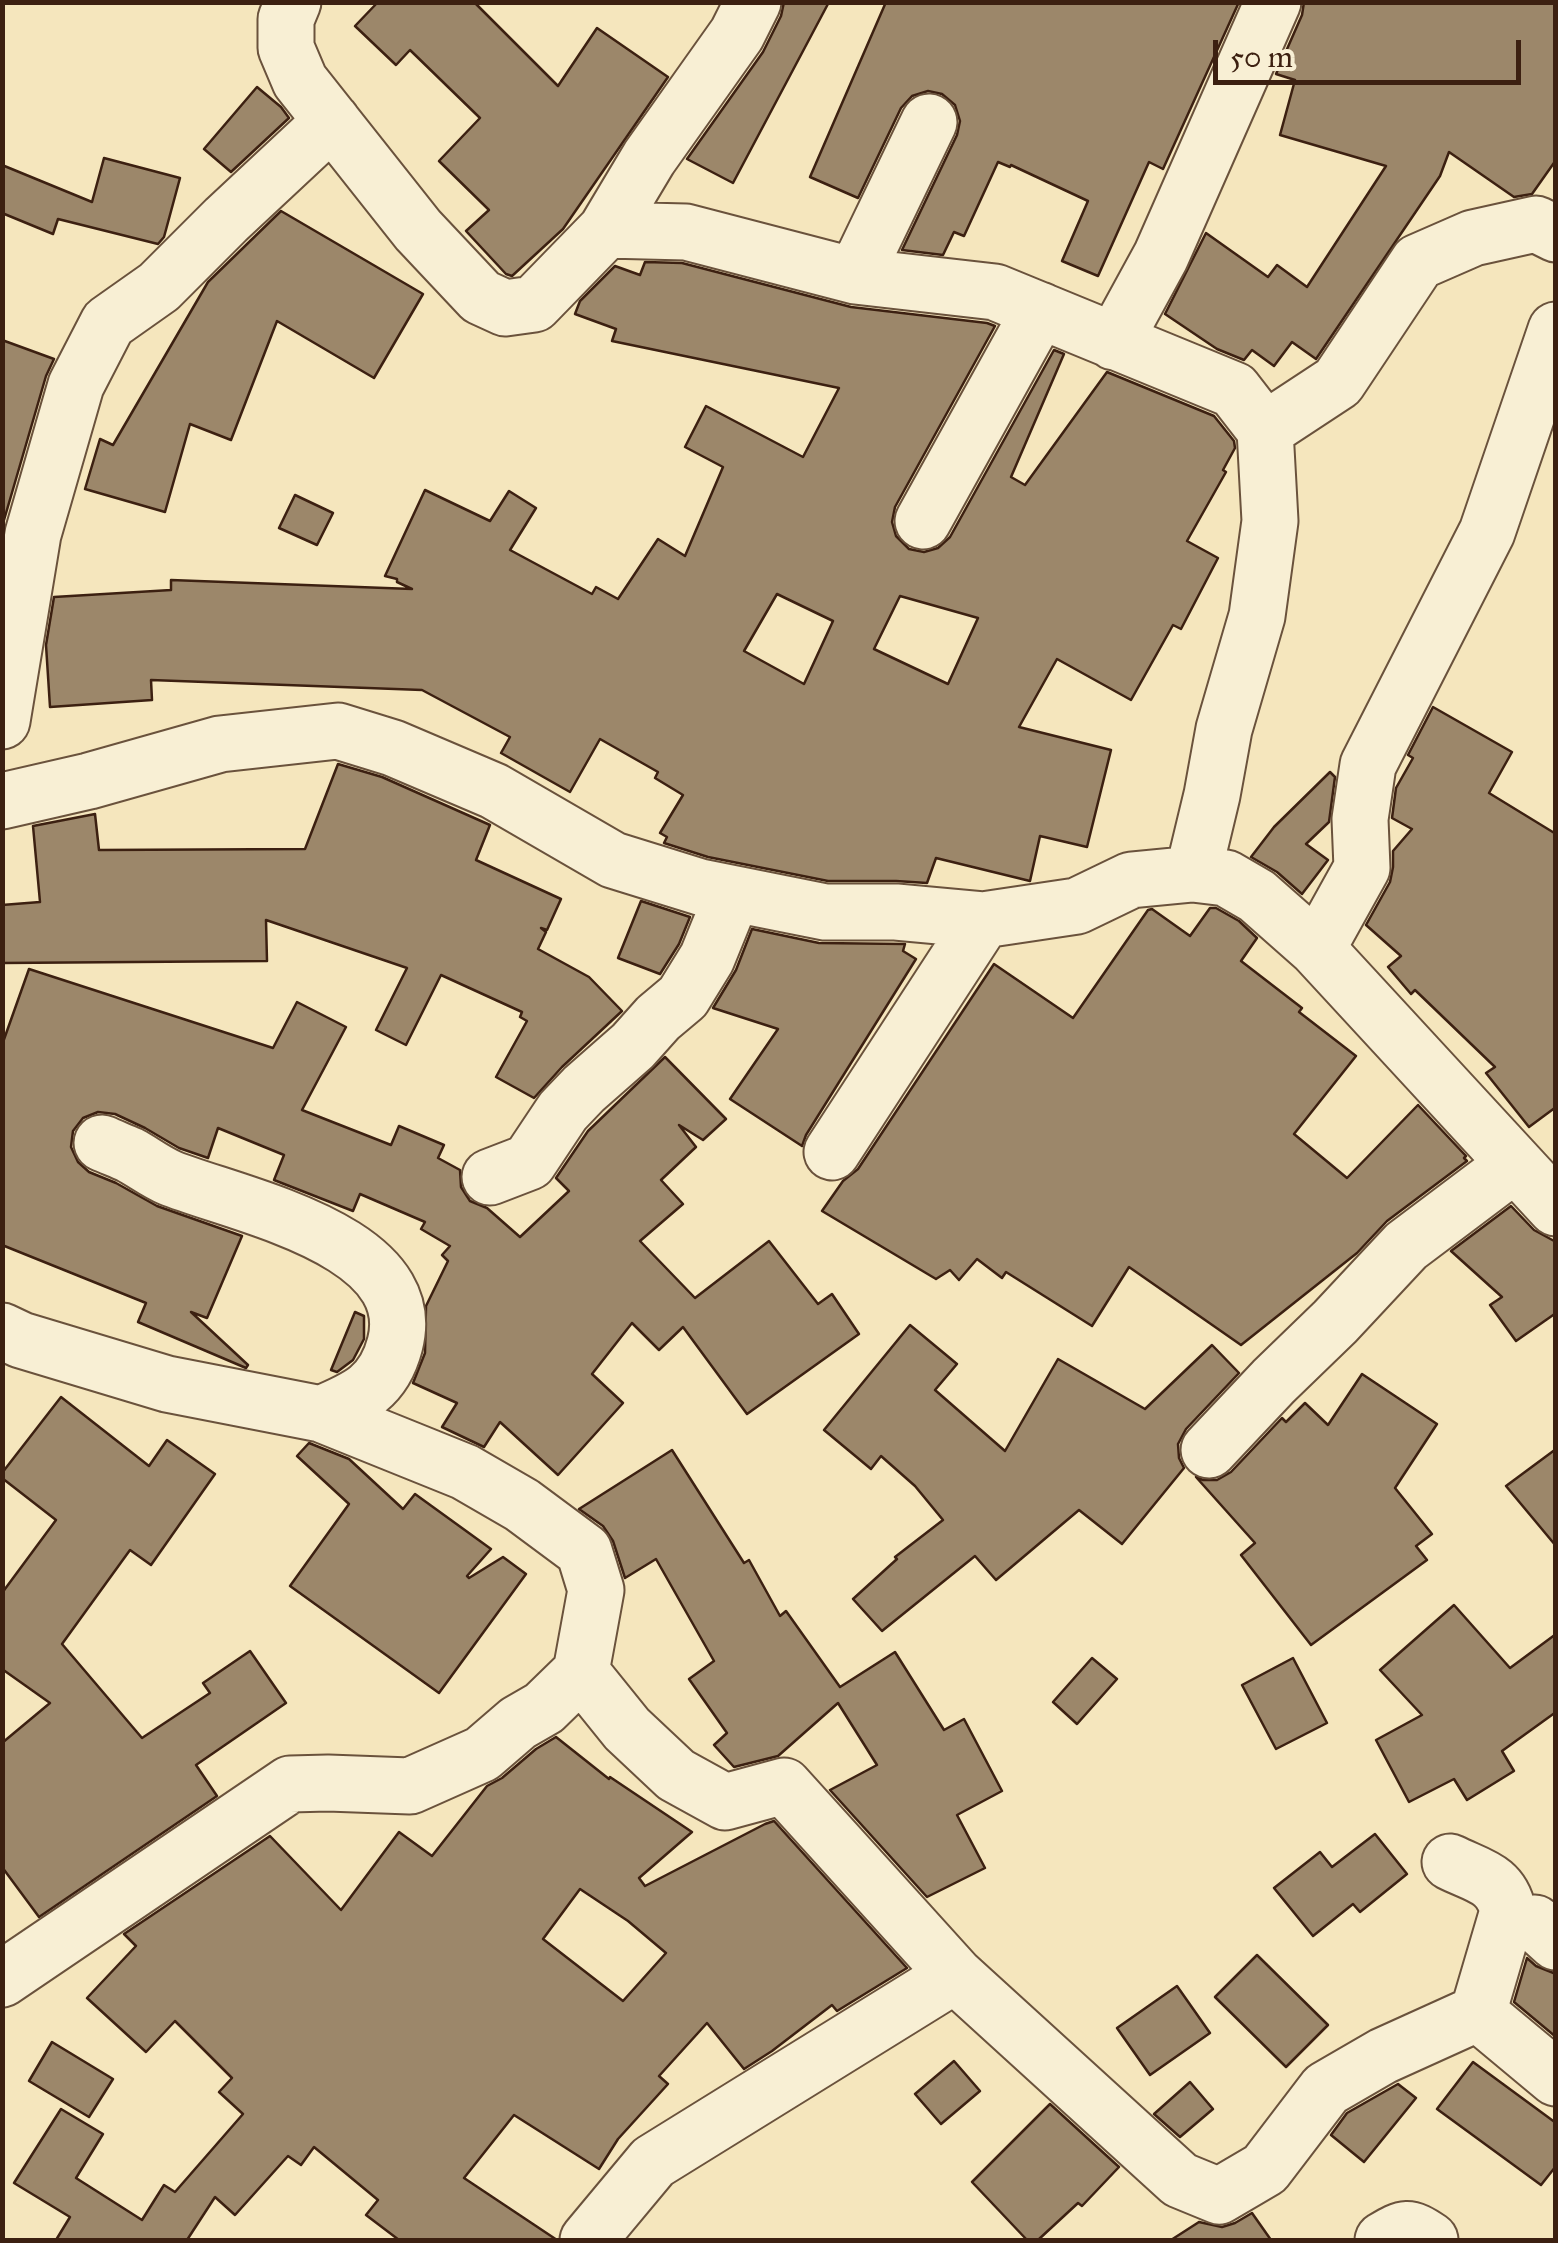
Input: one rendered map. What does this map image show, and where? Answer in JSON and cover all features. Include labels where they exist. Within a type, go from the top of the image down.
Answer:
[{"type":"street","points":[[293,2],[286,19],[286,48],[300,81],[418,230],[481,297],[504,308],[534,304],[606,230],[649,158],[737,34],[753,2]]},
{"type":"street","points":[[1114,342],[1161,256],[1273,2]]},
{"type":"street","points":[[2,721],[33,534],[76,385],[108,323],[159,286],[332,121]]},
{"type":"street","points":[[855,276],[929,122]]},
{"type":"street","points":[[1265,430],[1338,382],[1418,262],[1473,238],[1536,224],[1556,234]]},
{"type":"street","points":[[606,230],[686,232],[855,276],[995,292],[1234,390],[1265,430],[1270,521],[1257,616],[1224,729],[1193,874]]},
{"type":"street","points":[[923,521],[1040,310]]},
{"type":"street","points":[[1317,949],[1362,868],[1360,819],[1368,766],[1487,532],[1555,330]]},
{"type":"street","points":[[2,801],[220,744],[338,731],[393,748],[494,790],[613,860],[700,888],[825,912],[896,912],[983,920],[1077,906],[1131,880],[1193,874],[1226,878],[1257,896],[1317,949],[1556,1208]]},
{"type":"street","points":[[490,1177],[529,1162],[562,1111],[683,997],[707,958],[733,894]]},
{"type":"street","points":[[832,1152],[983,920]]},
{"type":"street","points":[[102,1144],[166,1176],[321,1233],[357,1253],[381,1278],[397,1310],[396,1340],[384,1373],[356,1400],[321,1414]]},
{"type":"street","points":[[1209,1450],[1406,1246],[1515,1164]]},
{"type":"street","points":[[2,1330],[21,1340],[167,1384],[321,1414],[465,1472],[522,1505],[584,1550],[596,1590],[581,1672],[544,1708],[518,1722],[482,1754],[410,1786],[290,1784],[2,1979]]},
{"type":"street","points":[[581,1672],[627,1729],[676,1775],[726,1802],[784,1786],[954,1975],[1180,2180],[1219,2196],[1266,2169],[1326,2089],[1383,2056],[1478,2013],[1508,1911],[1497,1885],[1450,1862]]},
{"type":"street","points":[[588,2240],[652,2162],[954,1975]]},
{"type":"street","points":[[1478,2013],[1556,2078]]},
{"type":"street","points":[[1383,2240],[1407,2228],[1430,2240]]},
{"type":"building","points":[[378,2],[474,2],[558,86],[597,28],[668,77],[563,229],[512,276],[466,231],[489,210],[439,161],[480,118],[410,50],[396,65],[355,26]]},
{"type":"building","points":[[784,2],[829,2],[733,183],[687,159],[763,52]]},
{"type":"building","points":[[886,2],[1239,2],[1163,169],[1149,162],[1098,276],[1062,261],[1088,201],[998,162],[964,236],[954,232],[943,255],[902,250],[957,135],[960,121],[955,105],[942,94],[928,91],[912,96],[901,108],[858,198],[810,177]]},
{"type":"building","points":[[1304,2],[1556,2],[1556,160],[1532,194],[1514,197],[1449,152],[1440,176],[1316,359],[1292,342],[1274,366],[1252,350],[1244,360],[1217,349],[1165,314],[1206,233],[1268,277],[1277,265],[1307,287],[1386,166],[1280,135],[1295,80],[1276,74]]},
{"type":"building","points":[[257,87],[289,118],[231,172],[204,149]]},
{"type":"building","points":[[104,158],[180,178],[164,237],[158,244],[58,219],[53,234],[2,213],[2,165],[92,202]]},
{"type":"building","points":[[281,211],[423,294],[374,378],[277,321],[231,440],[190,424],[165,512],[85,489],[100,439],[113,445],[208,282]]},
{"type":"building","points":[[645,262],[682,263],[851,307],[995,326],[895,507],[892,522],[896,536],[909,549],[924,552],[938,548],[950,537],[1054,350],[1064,354],[1011,477],[1025,485],[1107,372],[1214,416],[1234,441],[1235,448],[1223,470],[1226,472],[1187,541],[1218,558],[1181,629],[1173,625],[1131,700],[1057,659],[1019,727],[1111,750],[1087,847],[1040,836],[1030,881],[936,858],[927,883],[828,881],[708,857],[664,843],[667,837],[660,833],[683,795],[655,778],[658,772],[600,739],[570,792],[501,753],[510,737],[422,690],[151,680],[152,700],[50,707],[46,645],[54,597],[171,590],[171,580],[412,589],[385,576],[425,490],[490,521],[509,491],[536,508],[510,550],[592,594],[596,587],[618,599],[658,539],[685,556],[723,467],[685,447],[706,406],[803,457],[839,388],[612,341],[616,329],[575,314],[580,301],[615,266],[640,275]],"holes":[[[777,594],[833,621],[804,684],[744,651]],[[900,596],[978,618],[948,684],[874,649]]]},
{"type":"building","points":[[2,340],[54,359],[4,520],[2,520]]},
{"type":"building","points":[[295,495],[333,513],[317,545],[279,528]]},
{"type":"building","points":[[1433,707],[1512,752],[1489,793],[1556,834],[1556,1107],[1529,1127],[1486,1073],[1495,1067],[1415,990],[1411,994],[1388,967],[1401,956],[1366,925],[1390,882],[1393,851],[1412,829],[1392,818],[1396,788]]},
{"type":"building","points":[[338,764],[382,777],[490,825],[476,860],[561,899],[547,930],[541,928],[546,932],[538,949],[589,977],[622,1011],[534,1098],[496,1077],[527,1021],[520,1017],[522,1012],[441,975],[406,1045],[376,1030],[407,968],[266,920],[267,961],[2,963],[2,905],[40,902],[33,826],[95,814],[99,850],[305,849]]},
{"type":"building","points":[[1330,772],[1335,777],[1329,822],[1306,844],[1328,860],[1302,894],[1277,872],[1251,857],[1274,827]]},
{"type":"building","points":[[641,901],[690,917],[660,974],[618,958]]},
{"type":"building","points":[[1210,908],[1239,921],[1257,938],[1241,961],[1356,1056],[1294,1134],[1347,1178],[1418,1105],[1467,1161],[1387,1221],[1357,1253],[1241,1345],[1129,1267],[1092,1326],[1006,1272],[1002,1278],[977,1259],[959,1280],[950,1270],[936,1279],[822,1211],[843,1181],[858,1169],[994,964],[1073,1018],[1148,910],[1190,936]]},
{"type":"building","points":[[752,929],[819,943],[905,944],[903,951],[916,959],[802,1146],[730,1099],[778,1029],[713,1008],[736,970]]},
{"type":"building","points":[[29,969],[273,1048],[297,1002],[346,1027],[302,1110],[391,1145],[399,1126],[444,1145],[438,1158],[460,1170],[461,1187],[470,1201],[487,1208],[520,1237],[569,1191],[556,1178],[588,1131],[665,1057],[726,1119],[703,1140],[679,1125],[696,1147],[661,1180],[683,1204],[640,1241],[695,1298],[769,1241],[818,1304],[832,1294],[859,1334],[747,1414],[683,1327],[659,1350],[632,1323],[592,1374],[623,1403],[558,1475],[500,1422],[484,1447],[442,1427],[457,1403],[413,1383],[425,1353],[426,1306],[448,1261],[442,1255],[450,1246],[421,1229],[425,1222],[360,1194],[353,1211],[274,1180],[284,1155],[218,1128],[208,1158],[179,1148],[115,1114],[98,1112],[83,1118],[73,1131],[71,1147],[78,1162],[89,1172],[157,1206],[242,1236],[207,1318],[191,1312],[248,1365],[246,1368],[138,1322],[146,1303],[2,1245],[2,1045]]},
{"type":"building","points":[[1511,1206],[1534,1230],[1556,1242],[1556,1313],[1516,1341],[1490,1305],[1502,1297],[1451,1251]]},
{"type":"building","points":[[355,1312],[364,1316],[364,1339],[353,1360],[337,1372],[331,1370]]},
{"type":"building","points":[[910,1325],[957,1364],[935,1390],[1005,1451],[1058,1359],[1145,1409],[1212,1345],[1239,1373],[1186,1429],[1178,1444],[1184,1468],[1122,1544],[1079,1510],[996,1580],[975,1556],[882,1631],[853,1599],[895,1557],[943,1520],[915,1486],[881,1456],[871,1469],[824,1430]]},
{"type":"building","points":[[1362,1374],[1437,1424],[1395,1488],[1432,1534],[1416,1546],[1427,1560],[1311,1645],[1241,1555],[1255,1543],[1196,1477],[1217,1480],[1231,1472],[1282,1418],[1286,1422],[1305,1403],[1328,1425]]},
{"type":"building","points":[[61,1397],[149,1466],[167,1440],[215,1474],[151,1565],[130,1550],[62,1644],[142,1738],[210,1693],[203,1683],[250,1651],[286,1703],[196,1765],[217,1796],[39,1917],[2,1867],[2,1743],[50,1703],[2,1669],[2,1593],[56,1520],[2,1478],[2,1473]]},
{"type":"building","points":[[309,1443],[349,1459],[403,1509],[415,1494],[491,1549],[469,1578],[503,1557],[526,1574],[439,1693],[290,1586],[349,1504],[297,1456]]},
{"type":"building","points":[[1556,1449],[1556,1546],[1506,1486]]},
{"type":"building","points":[[672,1450],[744,1563],[749,1560],[780,1616],[786,1611],[840,1687],[895,1652],[944,1730],[964,1719],[1002,1791],[957,1815],[985,1868],[927,1897],[830,1790],[877,1765],[838,1703],[778,1756],[734,1767],[714,1745],[727,1733],[689,1679],[714,1661],[656,1559],[625,1578],[613,1541],[603,1526],[579,1509]]},
{"type":"building","points":[[1454,1605],[1510,1668],[1556,1634],[1556,1712],[1502,1751],[1514,1771],[1467,1800],[1454,1779],[1409,1802],[1376,1740],[1422,1715],[1380,1670]]},
{"type":"building","points":[[1092,1658],[1117,1679],[1077,1724],[1053,1702]]},
{"type":"building","points":[[1293,1658],[1327,1723],[1276,1749],[1242,1685]]},
{"type":"building","points":[[556,1737],[609,1779],[692,1832],[639,1878],[645,1886],[774,1821],[907,1968],[837,2011],[832,2005],[744,2069],[707,2023],[659,2076],[668,2084],[618,2139],[599,2169],[514,2115],[464,2178],[557,2240],[399,2240],[366,2215],[378,2200],[314,2147],[301,2165],[288,2156],[235,2215],[215,2197],[187,2240],[56,2240],[70,2217],[14,2183],[61,2109],[103,2134],[76,2178],[142,2220],[164,2185],[175,2192],[243,2114],[219,2092],[232,2078],[175,2021],[146,2052],[87,1998],[136,1946],[124,1934],[270,1836],[341,1910],[399,1832],[432,1856],[487,1786]],"holes":[[[580,1889],[666,1953],[623,2001],[543,1939]]]},
{"type":"building","points":[[1375,1834],[1407,1874],[1360,1912],[1353,1904],[1313,1936],[1274,1888],[1320,1852],[1332,1867]]},
{"type":"building","points":[[1257,1955],[1328,2025],[1286,2067],[1215,1997]]},
{"type":"building","points":[[1527,1958],[1556,1974],[1556,2037],[1514,2002]]},
{"type":"building","points":[[1177,1986],[1210,2033],[1150,2075],[1117,2028]]},
{"type":"building","points":[[52,2042],[113,2079],[89,2117],[29,2081]]},
{"type":"building","points":[[954,2061],[980,2091],[941,2124],[915,2094]]},
{"type":"building","points":[[1473,2062],[1556,2123],[1556,2166],[1541,2185],[1437,2109]]},
{"type":"building","points":[[1190,2082],[1213,2109],[1180,2137],[1154,2114]]},
{"type":"building","points":[[1398,2084],[1416,2098],[1364,2162],[1331,2135],[1347,2113]]},
{"type":"building","points":[[1050,2104],[1119,2167],[1082,2206],[1078,2203],[1038,2240],[1027,2240],[972,2182]]},
{"type":"building","points":[[1252,2213],[1271,2240],[1171,2240],[1199,2222],[1222,2227]]}]
